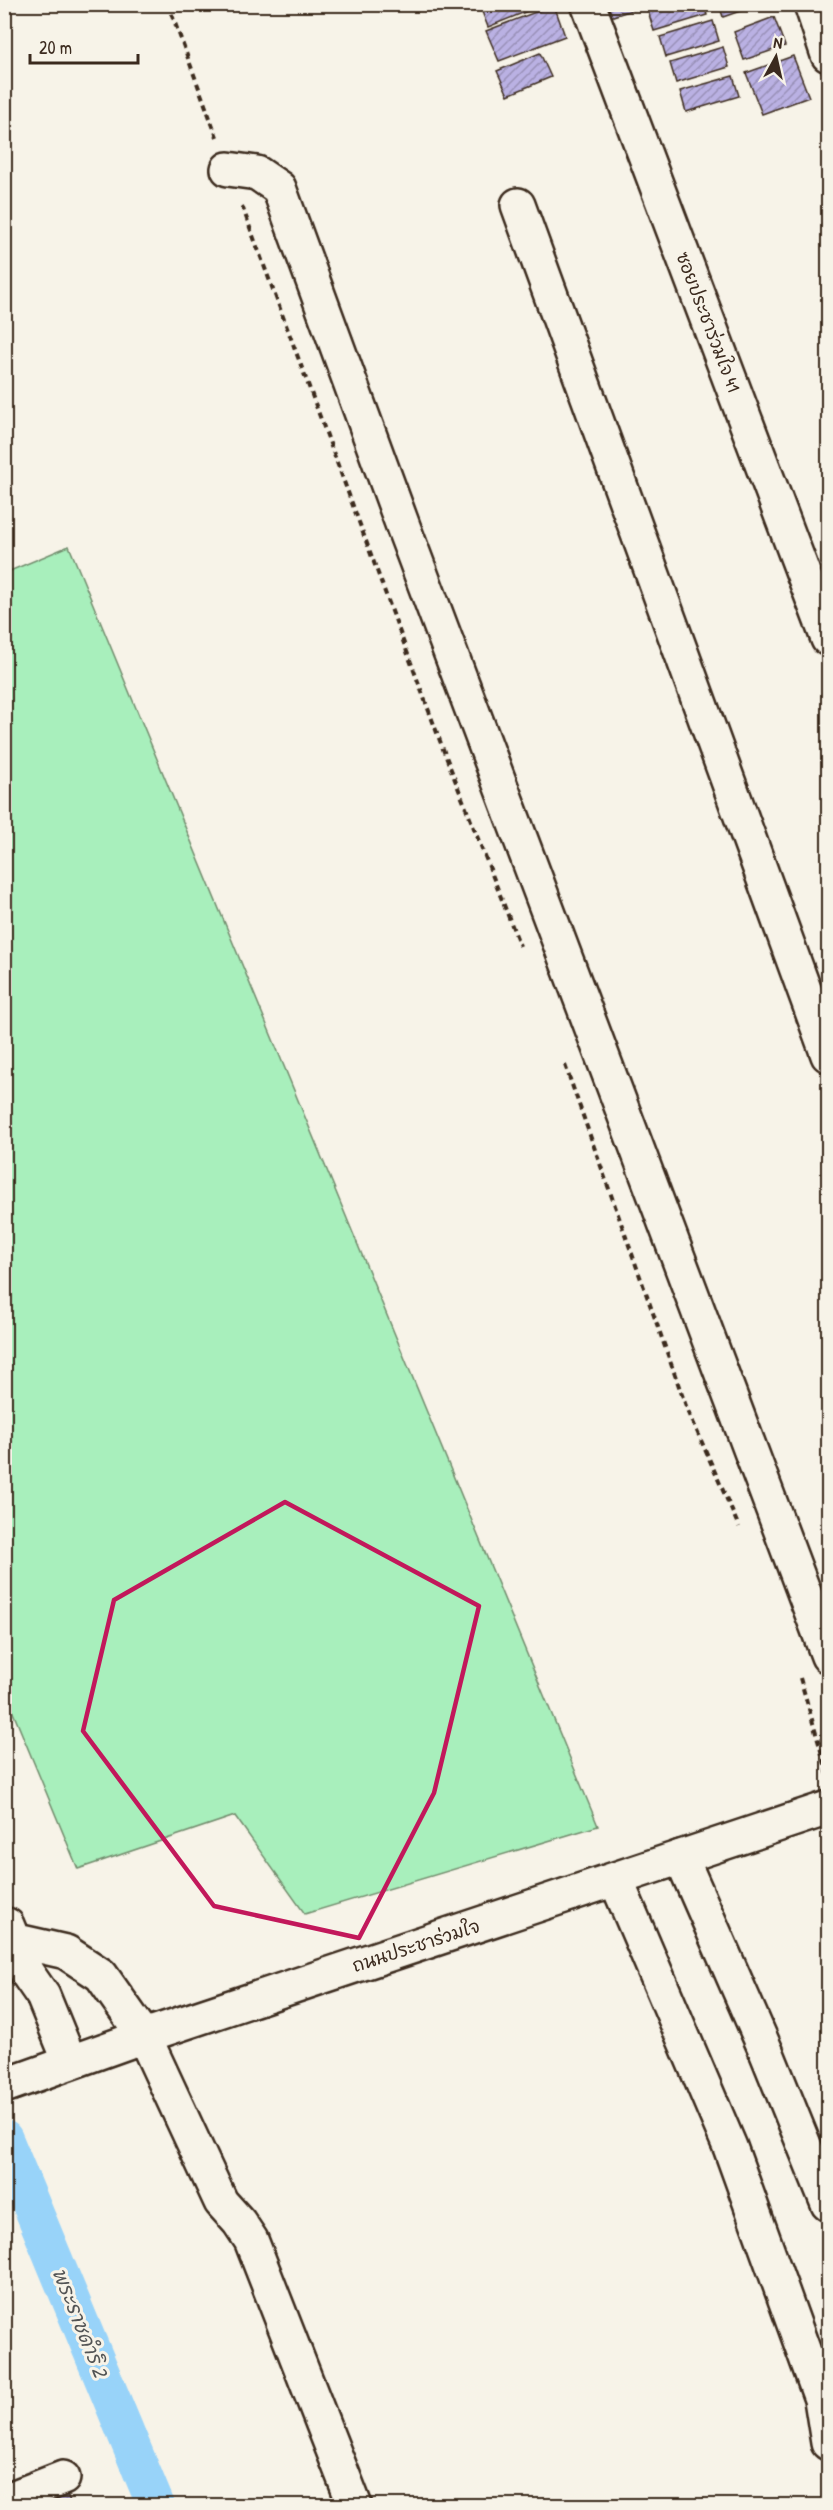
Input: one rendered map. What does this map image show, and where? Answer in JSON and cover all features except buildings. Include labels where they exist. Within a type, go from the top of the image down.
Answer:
[{"type":"street","name":"ซอยประชาร่วมใจ 41","points":[[588,4],[828,639]]},
{"type":"street","points":[[811,4],[828,55]]},
{"type":"street","points":[[228,169],[257,173],[279,188],[408,540],[828,1656]]},
{"type":"street","points":[[518,205],[828,1055]]},
{"type":"street","name":"ถนนประชาร่วมใจ","points":[[4,2086],[144,2036],[828,1808]]},
{"type":"street","points":[[681,1857],[766,2051],[828,2204]]},
{"type":"street","points":[[616,1880],[730,2146],[821,2399],[828,2443]]},
{"type":"street","points":[[9,1930],[66,1952],[101,1975],[144,2036],[221,2202],[251,2240],[355,2505]]},
{"type":"street","points":[[9,1930],[27,1973],[43,1996],[56,2067]]},
{"type":"street","points":[[4,2501],[63,2478]]},
{"type":"path","points":[[168,4],[439,738],[522,950]]},
{"type":"path","points":[[564,1061],[686,1406],[742,1533]]},
{"type":"path","points":[[798,1673],[828,1775]]},
{"type":"highlighted area","points":[[285,1502],[479,1606],[434,1793],[359,1938],[214,1906],[83,1731],[114,1600]]},
{"type":"green space","points":[[69,546],[598,1826],[305,1914],[235,1816],[78,1869],[5,1693],[5,573]]},
{"type":"waterway","name":"พระราชดำริ 2","points":[[4,2139],[156,2506]]}]
